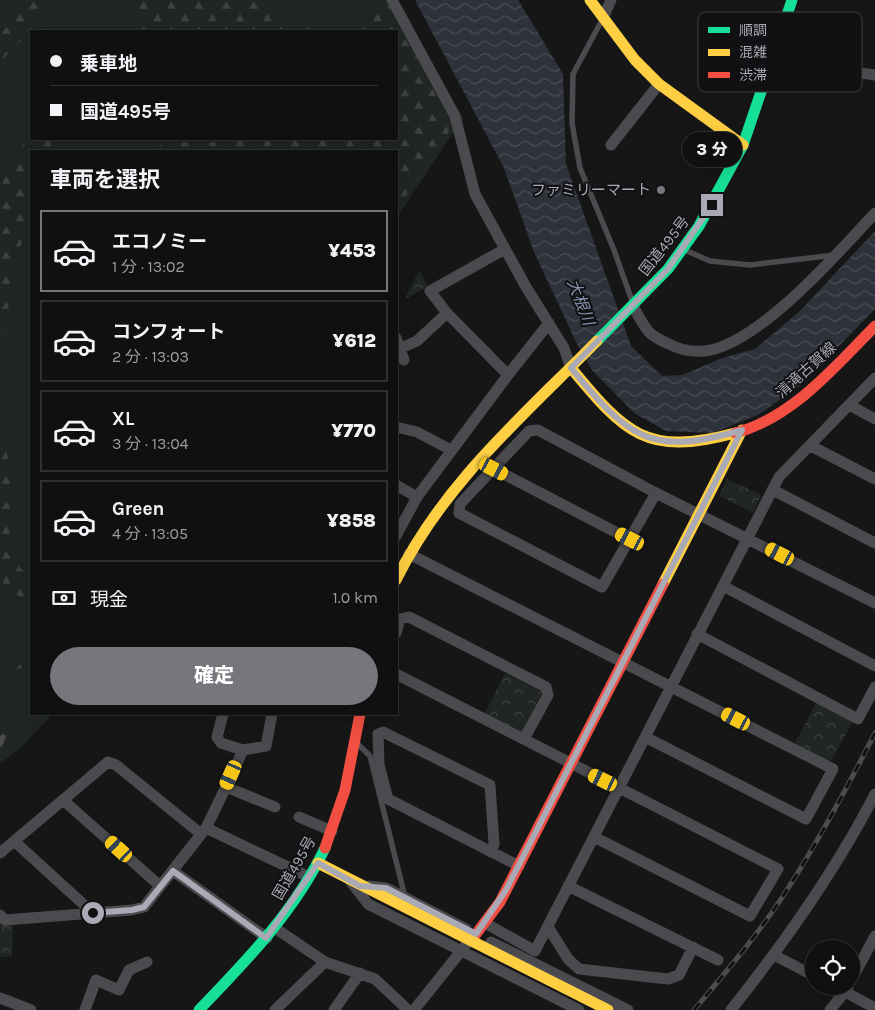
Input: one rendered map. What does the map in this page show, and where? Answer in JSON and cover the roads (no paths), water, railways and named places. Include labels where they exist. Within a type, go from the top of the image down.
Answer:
[{"type":"main road","points":[[590,0],[635,60],[659,84],[744,145]]},
{"type":"main road","name":"国道495号","points":[[575,364],[668,269],[683,249],[712,205],[744,145],[761,92]]},
{"type":"main road","name":"清滝古賀線","points":[[575,364],[596,399],[620,421],[644,436],[656,440],[694,441],[742,430],[788,408],[875,326]]},
{"type":"main road","points":[[398,576],[409,554],[439,507],[467,472],[575,364]]},
{"type":"main road","points":[[476,934],[500,902],[519,866],[742,430]]},
{"type":"main road","name":"国道495号","points":[[199,1010],[275,928],[318,863],[332,831],[348,782],[360,715]]},
{"type":"main road","points":[[318,863],[360,886],[608,1010]]},
{"type":"street","points":[[392,0],[455,116],[475,194],[505,249],[575,364]]},
{"type":"street","points":[[603,18],[611,0]]},
{"type":"street","points":[[862,73],[875,75]]},
{"type":"street","points":[[611,145],[659,84]]},
{"type":"street","points":[[631,308],[650,333],[658,339],[680,349],[706,351],[736,340],[800,291],[875,213]]},
{"type":"street","points":[[505,249],[430,290],[448,313],[508,375]]},
{"type":"street","points":[[404,360],[399,343],[417,341],[448,313]]},
{"type":"street","points":[[418,539],[398,532],[417,497],[549,323]]},
{"type":"street","points":[[485,923],[535,951],[779,477],[875,378]]},
{"type":"street","points":[[849,405],[875,418]]},
{"type":"street","points":[[398,427],[417,432],[451,450]]},
{"type":"street","points":[[656,494],[602,587],[459,513],[460,504],[529,431],[538,430],[656,494],[700,514],[875,603]]},
{"type":"street","points":[[810,446],[875,479]]},
{"type":"street","points":[[494,469],[630,539]]},
{"type":"street","points":[[398,486],[417,497]]},
{"type":"street","points":[[773,490],[875,543]]},
{"type":"street","points":[[409,554],[833,769],[806,819],[645,737]]},
{"type":"street","points":[[723,586],[875,666]]},
{"type":"street","points":[[398,626],[400,619],[409,617],[546,687],[548,695],[524,739]]},
{"type":"street","points":[[697,634],[858,719],[875,687]]},
{"type":"street","points":[[398,675],[778,869],[750,916],[594,837]]},
{"type":"street","points":[[223,715],[217,737],[221,743],[243,750],[266,746],[272,715]]},
{"type":"street","points":[[491,852],[494,844],[490,785],[383,732],[378,734],[378,759],[388,800],[491,852],[519,866]]},
{"type":"street","points":[[0,916],[5,920],[132,910],[144,907],[204,831],[243,750]]},
{"type":"street","points":[[0,853],[108,762],[116,765],[204,831],[309,877]]},
{"type":"street","points":[[226,788],[275,807]]},
{"type":"street","points":[[731,1010],[774,955],[818,892],[875,794]]},
{"type":"street","points":[[64,800],[160,886]]},
{"type":"street","points":[[299,817],[332,831]]},
{"type":"street","points":[[14,841],[93,913]]},
{"type":"street","points":[[173,871],[266,938]]},
{"type":"street","points":[[350,880],[368,904],[580,1010]]},
{"type":"street","points":[[360,886],[386,888],[628,1010]]},
{"type":"street","points":[[568,886],[718,960]]},
{"type":"street","points":[[548,927],[568,959],[579,969],[668,979],[679,975],[693,947]]},
{"type":"street","points":[[275,928],[325,962],[375,979],[408,1010]]},
{"type":"street","points":[[414,1010],[476,934]]},
{"type":"street","points":[[860,964],[875,936]]},
{"type":"street","points":[[774,955],[805,971]]},
{"type":"street","points":[[85,1010],[96,980],[120,990],[129,970],[147,962]]},
{"type":"street","points":[[275,1010],[325,962]]},
{"type":"street","points":[[334,1010],[360,973]]},
{"type":"street","points":[[830,1010],[842,995]]},
{"type":"street","points":[[856,995],[875,1008]]},
{"type":"street","points":[[0,998],[31,1010]]},
{"type":"lane","points":[[603,18],[573,74],[572,123],[580,168],[622,270],[631,308]]},
{"type":"lane","points":[[683,249],[710,261],[750,265],[836,255]]},
{"type":"lane","points":[[0,744],[3,737]]},
{"type":"lane","points":[[356,742],[370,756],[406,893],[405,898]]},
{"type":"water","name":"大根川","points":[[415,0],[518,0],[563,74],[566,164],[631,346],[662,376],[683,375],[722,358],[755,349],[799,312],[875,231],[875,309],[802,384],[758,415],[713,433],[666,431],[634,413],[592,370],[577,344],[534,252],[504,168]]},
{"type":"railway","points":[[694,1010],[752,940],[783,896],[831,816],[875,733]]},
{"type":"place","name":"ファミリーマート","points":[[661,190]]}]
